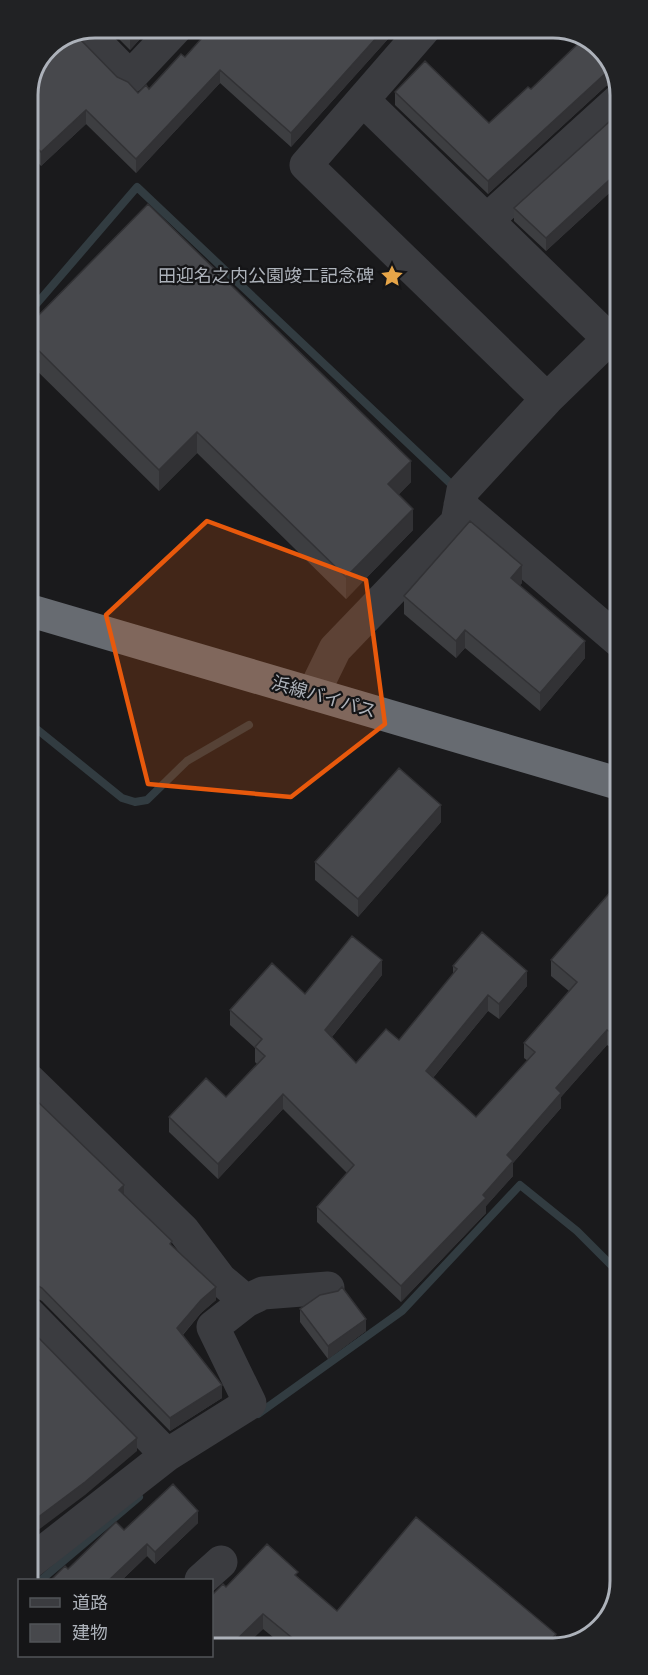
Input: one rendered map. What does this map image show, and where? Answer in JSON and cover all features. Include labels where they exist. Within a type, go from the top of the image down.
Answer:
[{"type":"highway","name":"浜線バイパス","points":[[38,612],[610,781]]},
{"type":"street","points":[[92,38],[130,76],[166,38]]},
{"type":"street","points":[[416,38],[306,165],[547,399]]},
{"type":"street","points":[[363,99],[487,220],[610,330]]},
{"type":"street","points":[[487,220],[610,108]]},
{"type":"street","points":[[313,694],[335,649],[458,522],[463,490],[547,399],[610,338]]},
{"type":"street","points":[[460,505],[610,632]]},
{"type":"street","points":[[38,1089],[183,1230],[220,1279],[246,1301]]},
{"type":"street","points":[[38,1548],[167,1455],[250,1403],[213,1327],[246,1301],[264,1293],[328,1288]]},
{"type":"street","points":[[38,1323],[167,1455]]},
{"type":"highlighted area","points":[[207,521],[366,580],[385,724],[291,797],[148,784],[106,615]]},
{"type":"building","points":[[202,38],[376,38],[291,133],[220,70],[136,159],[86,110],[41,152],[38,149],[39,80],[47,63],[63,47],[81,40],[117,77],[128,82],[138,93],[146,85],[149,89],[181,54],[185,57]]},
{"type":"building","points":[[578,43],[596,57],[606,73],[488,181],[395,92],[425,61],[489,123],[528,87],[531,89]]},
{"type":"building","points":[[610,121],[610,179],[546,238],[514,208]]},
{"type":"building","points":[[148,204],[411,461],[388,484],[413,509],[346,577],[197,432],[159,470],[38,350],[38,316]]},
{"type":"building","points":[[470,521],[522,565],[511,578],[585,641],[540,693],[465,630],[456,641],[404,596]]},
{"type":"building","points":[[399,768],[441,805],[358,899],[315,862]]},
{"type":"building","points":[[610,892],[610,1032],[607,1030],[556,1088],[561,1093],[507,1155],[513,1161],[483,1195],[486,1198],[401,1286],[317,1207],[354,1165],[283,1094],[218,1164],[169,1117],[206,1078],[226,1097],[265,1056],[255,1047],[262,1039],[230,1010],[272,963],[305,994],[352,936],[382,960],[325,1030],[356,1063],[386,1029],[399,1040],[457,969],[453,966],[482,932],[527,971],[499,1004],[488,995],[426,1071],[476,1117],[535,1052],[524,1043],[577,982],[551,960]]},
{"type":"building","points":[[38,1102],[124,1185],[119,1190],[172,1241],[170,1244],[216,1287],[201,1300],[177,1328],[222,1385],[170,1418],[38,1286]]},
{"type":"building","points":[[342,1287],[366,1319],[328,1346],[300,1309],[320,1295],[338,1291]]},
{"type":"building","points":[[38,1337],[137,1438],[85,1482],[38,1517]]},
{"type":"building","points":[[173,1484],[198,1511],[155,1552],[147,1544],[110,1579],[52,1579],[65,1566],[68,1569],[116,1522],[124,1530]]},
{"type":"building","points":[[416,1517],[556,1634],[553,1638],[292,1637],[263,1614],[239,1637],[213,1637],[213,1594],[223,1584],[226,1587],[267,1544],[298,1572],[295,1575],[337,1611]]},
{"type":"waterway","points":[[38,302],[137,187],[450,483]]},
{"type":"waterway","points":[[38,730],[122,798],[135,802],[147,800],[187,761],[249,725]]},
{"type":"waterway","points":[[258,1414],[402,1311],[520,1185],[577,1231],[610,1264]]},
{"type":"waterway","points":[[42,1579],[139,1497]]},
{"type":"place","name":"田迎名之内公園竣工記念碑","points":[[392,276]]}]
